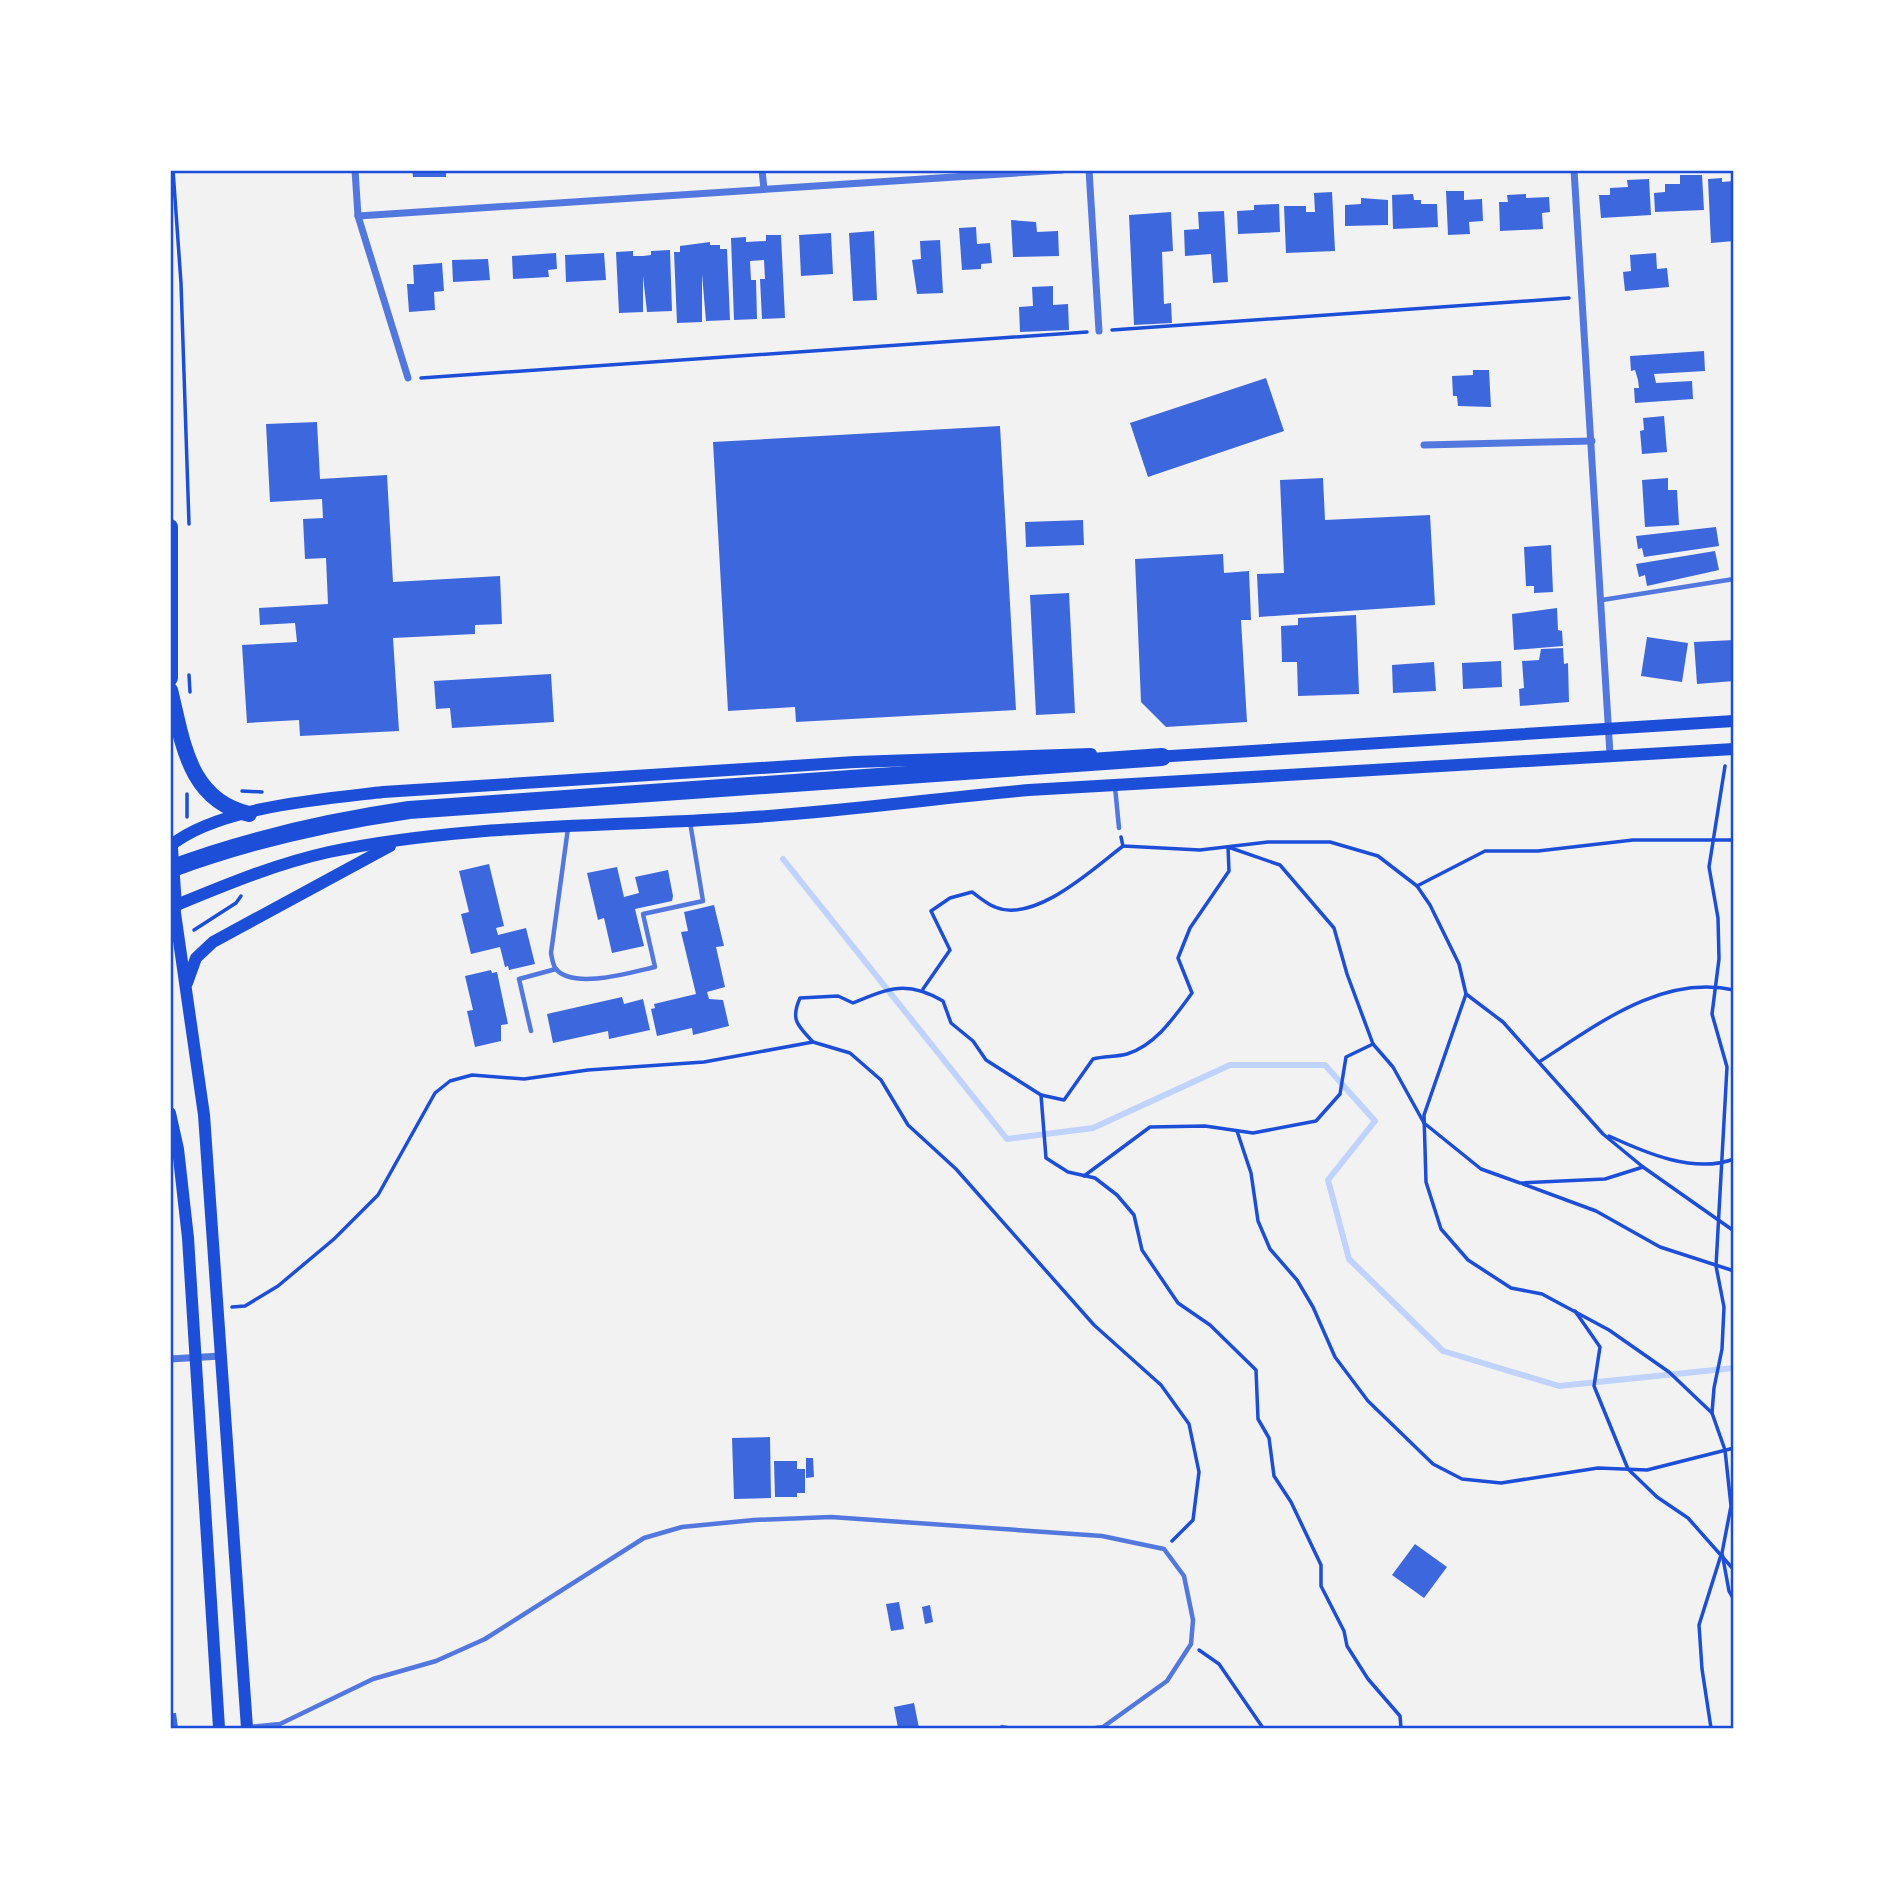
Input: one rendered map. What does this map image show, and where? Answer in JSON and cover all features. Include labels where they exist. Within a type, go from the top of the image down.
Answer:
[{"type":"highway","points":[[170,527],[170,678]]},
{"type":"highway","points":[[170,690],[187,754],[203,787],[222,805],[249,814]]},
{"type":"highway","points":[[170,869],[268,838],[374,815],[446,806],[614,797],[1162,757]]},
{"type":"highway","points":[[170,847],[172,907]]},
{"type":"main road","points":[[170,847],[207,825],[249,814],[333,797],[383,792],[693,771],[1039,755],[1162,757],[1734,721]]},
{"type":"main road","points":[[247,1728],[204,1115],[172,907],[258,872],[329,852],[399,841],[569,827],[853,811],[942,797],[1115,784],[1734,749]]},
{"type":"main road","points":[[186,990],[193,964],[212,942],[399,841]]},
{"type":"main road","points":[[170,1113],[183,1196],[197,1357],[219,1728]]},
{"type":"street","points":[[355,170],[358,216],[408,379]]},
{"type":"street","points":[[762,170],[764,189]]},
{"type":"street","points":[[358,216],[1062,170]]},
{"type":"street","points":[[1089,170],[1099,331]]},
{"type":"street","points":[[1574,170],[1610,754]]},
{"type":"street","points":[[1424,445],[1592,441]]},
{"type":"street","points":[[170,1359],[222,1356]]},
{"type":"lane","points":[[1602,600],[1734,579]]},
{"type":"lane","points":[[1115,784],[1119,828]]},
{"type":"lane","points":[[569,827],[551,953],[556,969],[570,978],[600,978],[655,967],[643,914],[703,901],[690,821]]},
{"type":"lane","points":[[531,1031],[519,979],[556,969]]},
{"type":"lane","points":[[247,1728],[280,1724],[373,1679],[436,1661],[485,1639],[644,1538],[682,1527],[754,1520],[845,1518],[1102,1536],[1164,1549],[1184,1576],[1193,1620],[1191,1644],[1167,1681],[1103,1727],[1096,1728]]},
{"type":"path","points":[[173,170],[181,284],[189,537]]},
{"type":"path","points":[[408,379],[1582,298]]},
{"type":"path","points":[[189,666],[191,701]]},
{"type":"path","points":[[1711,1728],[1702,1669],[1699,1625],[1722,1553],[1731,1506],[1725,1450],[1712,1413],[1724,1307],[1716,1266],[1727,1067],[1712,1014],[1719,959],[1718,918],[1709,867],[1725,766]]},
{"type":"path","points":[[235,789],[273,791]]},
{"type":"path","points":[[1119,828],[1123,846]]},
{"type":"path","points":[[1416,887],[1485,851],[1538,851],[1633,840],[1734,840]]},
{"type":"path","points":[[923,989],[950,950],[931,911],[950,898],[972,892],[996,908],[1017,910],[1044,901],[1063,892],[1123,846],[1200,850],[1268,842],[1329,842],[1378,856],[1416,887],[1430,905],[1459,964],[1466,993],[1423,1123],[1426,1182],[1441,1229],[1468,1260],[1511,1288],[1542,1294],[1573,1308],[1669,1372],[1712,1413]]},
{"type":"path","points":[[1228,847],[1280,865],[1334,928],[1373,1044],[1394,1067],[1423,1123],[1482,1169],[1596,1211],[1660,1247],[1734,1271]]},
{"type":"path","points":[[813,1042],[795,1021],[794,1012],[800,998],[838,996],[853,1003],[900,987],[923,989],[943,1001],[951,1023],[973,1041],[986,1060],[1041,1095],[1063,1100],[1093,1059],[1125,1055],[1150,1041],[1174,1017],[1192,993],[1178,958],[1191,928],[1229,872],[1228,847]]},
{"type":"path","points":[[194,930],[236,903],[258,872]]},
{"type":"path","points":[[1539,1062],[1629,1005],[1678,990],[1714,986],[1734,990]]},
{"type":"path","points":[[1466,993],[1503,1021],[1603,1134],[1643,1167],[1734,1231]]},
{"type":"path","points":[[219,1307],[245,1306],[278,1286],[369,1204],[378,1195],[435,1093],[450,1081],[472,1075],[524,1079],[587,1070],[704,1062],[813,1042],[850,1053],[881,1080],[908,1125],[956,1169],[1094,1325],[1161,1385],[1189,1424],[1199,1472],[1193,1520],[1164,1549]]},
{"type":"path","points":[[1084,1176],[1150,1127],[1205,1126],[1252,1133],[1316,1121],[1340,1094],[1346,1057],[1373,1044]]},
{"type":"path","points":[[1041,1095],[1046,1158],[1068,1172],[1096,1178],[1134,1215],[1142,1250],[1178,1303],[1210,1325],[1256,1370],[1258,1419],[1269,1438],[1274,1476],[1291,1502],[1321,1566],[1321,1586],[1344,1631],[1347,1646],[1368,1679],[1400,1716],[1401,1728]]},
{"type":"path","points":[[1237,1131],[1251,1173],[1258,1221],[1270,1249],[1308,1298],[1335,1357],[1368,1401],[1433,1464],[1462,1479],[1501,1483],[1598,1468],[1647,1470],[1734,1448]]},
{"type":"path","points":[[1603,1134],[1656,1157],[1720,1164],[1734,1159]]},
{"type":"path","points":[[1520,1183],[1605,1179],[1643,1167]]},
{"type":"path","points":[[1573,1308],[1600,1347],[1594,1386],[1628,1469],[1657,1497],[1688,1518],[1722,1553],[1734,1570]]},
{"type":"path","points":[[1722,1553],[1734,1600]]},
{"type":"path","points":[[1191,1644],[1220,1664],[1264,1728]]},
{"type":"building","points":[[412,170],[446,170],[446,177],[413,177]]},
{"type":"building","points":[[1680,175],[1702,175],[1704,210],[1655,212],[1654,193],[1665,192],[1665,184],[1680,184]]},
{"type":"building","points":[[1722,178],[1722,182],[1734,181],[1734,241],[1711,243],[1708,179]]},
{"type":"building","points":[[1649,179],[1651,215],[1601,218],[1599,195],[1610,195],[1610,188],[1628,187],[1627,180]]},
{"type":"building","points":[[1446,191],[1464,191],[1464,200],[1482,199],[1483,221],[1469,222],[1470,234],[1448,235]]},
{"type":"building","points":[[1332,192],[1335,251],[1286,253],[1284,206],[1306,206],[1306,212],[1315,212],[1314,193]]},
{"type":"building","points":[[1413,194],[1414,200],[1421,200],[1421,204],[1437,204],[1438,227],[1393,229],[1392,195]]},
{"type":"building","points":[[1526,194],[1526,198],[1549,197],[1550,212],[1542,213],[1543,229],[1500,231],[1499,202],[1508,202],[1507,195]]},
{"type":"building","points":[[1361,198],[1388,200],[1388,225],[1345,226],[1345,205],[1361,204]]},
{"type":"building","points":[[1279,204],[1280,232],[1238,234],[1237,211],[1254,210],[1254,205]]},
{"type":"building","points":[[1224,211],[1228,282],[1213,283],[1211,254],[1185,256],[1184,230],[1199,229],[1198,212]]},
{"type":"building","points":[[1171,212],[1173,251],[1162,252],[1164,304],[1171,303],[1172,323],[1134,325],[1129,215]]},
{"type":"building","points":[[1011,220],[1036,222],[1037,232],[1058,231],[1059,256],[1013,257]]},
{"type":"building","points":[[976,227],[977,244],[990,243],[992,263],[981,264],[981,269],[962,270],[959,228]]},
{"type":"building","points":[[874,231],[877,300],[853,301],[849,233]]},
{"type":"building","points":[[831,233],[833,274],[801,276],[799,235]]},
{"type":"building","points":[[766,235],[781,235],[785,318],[762,319],[760,279],[765,279],[764,260],[750,261],[751,280],[756,280],[757,319],[734,320],[731,238],[746,237],[746,242],[766,241]]},
{"type":"building","points":[[940,240],[943,293],[917,294],[912,260],[921,259],[920,241]]},
{"type":"building","points":[[710,242],[710,245],[720,245],[720,249],[727,249],[730,320],[706,321],[702,274],[702,322],[677,323],[674,252],[680,252],[680,246]]},
{"type":"building","points":[[670,250],[672,311],[647,312],[643,276],[643,312],[619,313],[616,252],[633,251],[633,256],[643,256],[651,255],[651,251]]},
{"type":"building","points":[[556,253],[557,269],[548,270],[549,277],[513,279],[512,256]]},
{"type":"building","points":[[604,253],[606,280],[566,282],[565,255]]},
{"type":"building","points":[[1656,253],[1657,269],[1667,268],[1669,287],[1625,291],[1623,272],[1631,271],[1630,255]]},
{"type":"building","points":[[488,259],[490,280],[453,282],[452,260]]},
{"type":"building","points":[[442,263],[444,291],[434,292],[435,310],[409,312],[407,284],[414,284],[413,265]]},
{"type":"building","points":[[1053,286],[1053,305],[1068,304],[1069,330],[1020,332],[1019,307],[1033,306],[1032,287]]},
{"type":"building","points":[[1704,351],[1705,371],[1654,374],[1656,383],[1692,381],[1693,399],[1635,403],[1634,388],[1639,388],[1635,370],[1631,371],[1630,356]]},
{"type":"building","points":[[1473,370],[1489,370],[1491,407],[1458,406],[1457,396],[1453,396],[1452,376],[1473,375]]},
{"type":"building","points":[[1266,378],[1284,431],[1148,477],[1130,423]]},
{"type":"building","points":[[1664,416],[1667,452],[1642,454],[1640,431],[1644,430],[1643,418]]},
{"type":"building","points":[[317,422],[320,479],[387,475],[393,582],[500,576],[502,624],[475,625],[475,634],[393,638],[399,731],[300,736],[299,720],[247,723],[242,645],[297,642],[295,623],[260,625],[259,608],[328,604],[326,558],[305,559],[303,519],[323,518],[322,499],[270,502],[266,424]]},
{"type":"building","points":[[1000,426],[1016,710],[796,722],[795,707],[728,711],[713,442]]},
{"type":"building","points":[[1323,478],[1325,520],[1430,515],[1435,605],[1259,617],[1257,574],[1284,573],[1280,480]]},
{"type":"building","points":[[1668,478],[1668,490],[1677,490],[1679,525],[1645,527],[1642,480]]},
{"type":"building","points":[[1083,520],[1084,545],[1026,547],[1025,522]]},
{"type":"building","points":[[1716,527],[1719,546],[1644,557],[1642,548],[1638,549],[1636,536]]},
{"type":"building","points":[[1551,545],[1553,592],[1534,593],[1534,586],[1526,586],[1524,547]]},
{"type":"building","points":[[1715,551],[1719,570],[1647,586],[1645,575],[1639,577],[1636,564]]},
{"type":"building","points":[[1223,554],[1224,573],[1249,571],[1251,620],[1241,620],[1247,722],[1166,727],[1141,702],[1135,559]]},
{"type":"building","points":[[1069,593],[1075,713],[1036,715],[1030,595]]},
{"type":"building","points":[[1557,608],[1558,630],[1562,631],[1563,646],[1514,650],[1512,614]]},
{"type":"building","points":[[1356,615],[1359,694],[1298,696],[1297,662],[1282,662],[1281,626],[1298,625],[1298,618]]},
{"type":"building","points":[[1647,637],[1688,643],[1682,682],[1641,676]]},
{"type":"building","points":[[1734,640],[1734,681],[1697,684],[1694,642]]},
{"type":"building","points":[[1563,648],[1564,664],[1568,663],[1569,702],[1520,706],[1519,689],[1524,688],[1522,661],[1539,660],[1541,649]]},
{"type":"building","points":[[1501,661],[1502,687],[1463,689],[1462,663]]},
{"type":"building","points":[[1434,662],[1436,691],[1393,693],[1392,665]]},
{"type":"building","points":[[551,674],[554,722],[452,728],[450,708],[436,709],[434,681]]},
{"type":"building","points":[[489,864],[504,926],[496,928],[498,935],[526,928],[535,964],[509,970],[508,966],[505,967],[500,947],[471,954],[461,914],[469,912],[459,871]]},
{"type":"building","points":[[617,867],[624,897],[639,893],[635,877],[668,870],[673,896],[672,901],[635,909],[644,946],[612,953],[604,918],[598,920],[587,873]]},
{"type":"building","points":[[714,905],[724,946],[716,947],[725,987],[707,992],[709,999],[723,1000],[729,1026],[693,1035],[692,1028],[657,1036],[651,1009],[655,1008],[654,1004],[696,994],[681,932],[688,931],[684,912]]},
{"type":"building","points":[[491,970],[492,973],[497,972],[508,1024],[501,1025],[501,1041],[475,1047],[467,1011],[473,1010],[465,976]]},
{"type":"building","points":[[622,997],[624,1004],[643,999],[650,1030],[609,1039],[608,1031],[553,1043],[547,1014]]},
{"type":"building","points":[[770,1437],[771,1498],[734,1499],[732,1438]]},
{"type":"building","points":[[806,1458],[813,1458],[814,1477],[806,1478]]},
{"type":"building","points":[[774,1461],[797,1461],[797,1469],[805,1469],[805,1493],[797,1493],[797,1497],[775,1497]]},
{"type":"building","points":[[1415,1544],[1447,1567],[1424,1598],[1392,1575]]},
{"type":"building","points":[[899,1602],[904,1629],[891,1631],[886,1604]]},
{"type":"building","points":[[930,1605],[933,1622],[925,1624],[922,1607]]},
{"type":"building","points":[[170,1659],[173,1697],[170,1698]]},
{"type":"building","points":[[914,1703],[919,1728],[898,1728],[894,1707]]},
{"type":"building","points":[[170,1713],[176,1713],[178,1728],[170,1728]]},
{"type":"waterway","points":[[783,859],[1007,1139],[1093,1128],[1230,1065],[1325,1065],[1375,1121],[1328,1180],[1349,1259],[1443,1351],[1559,1386],[1734,1368]]}]
